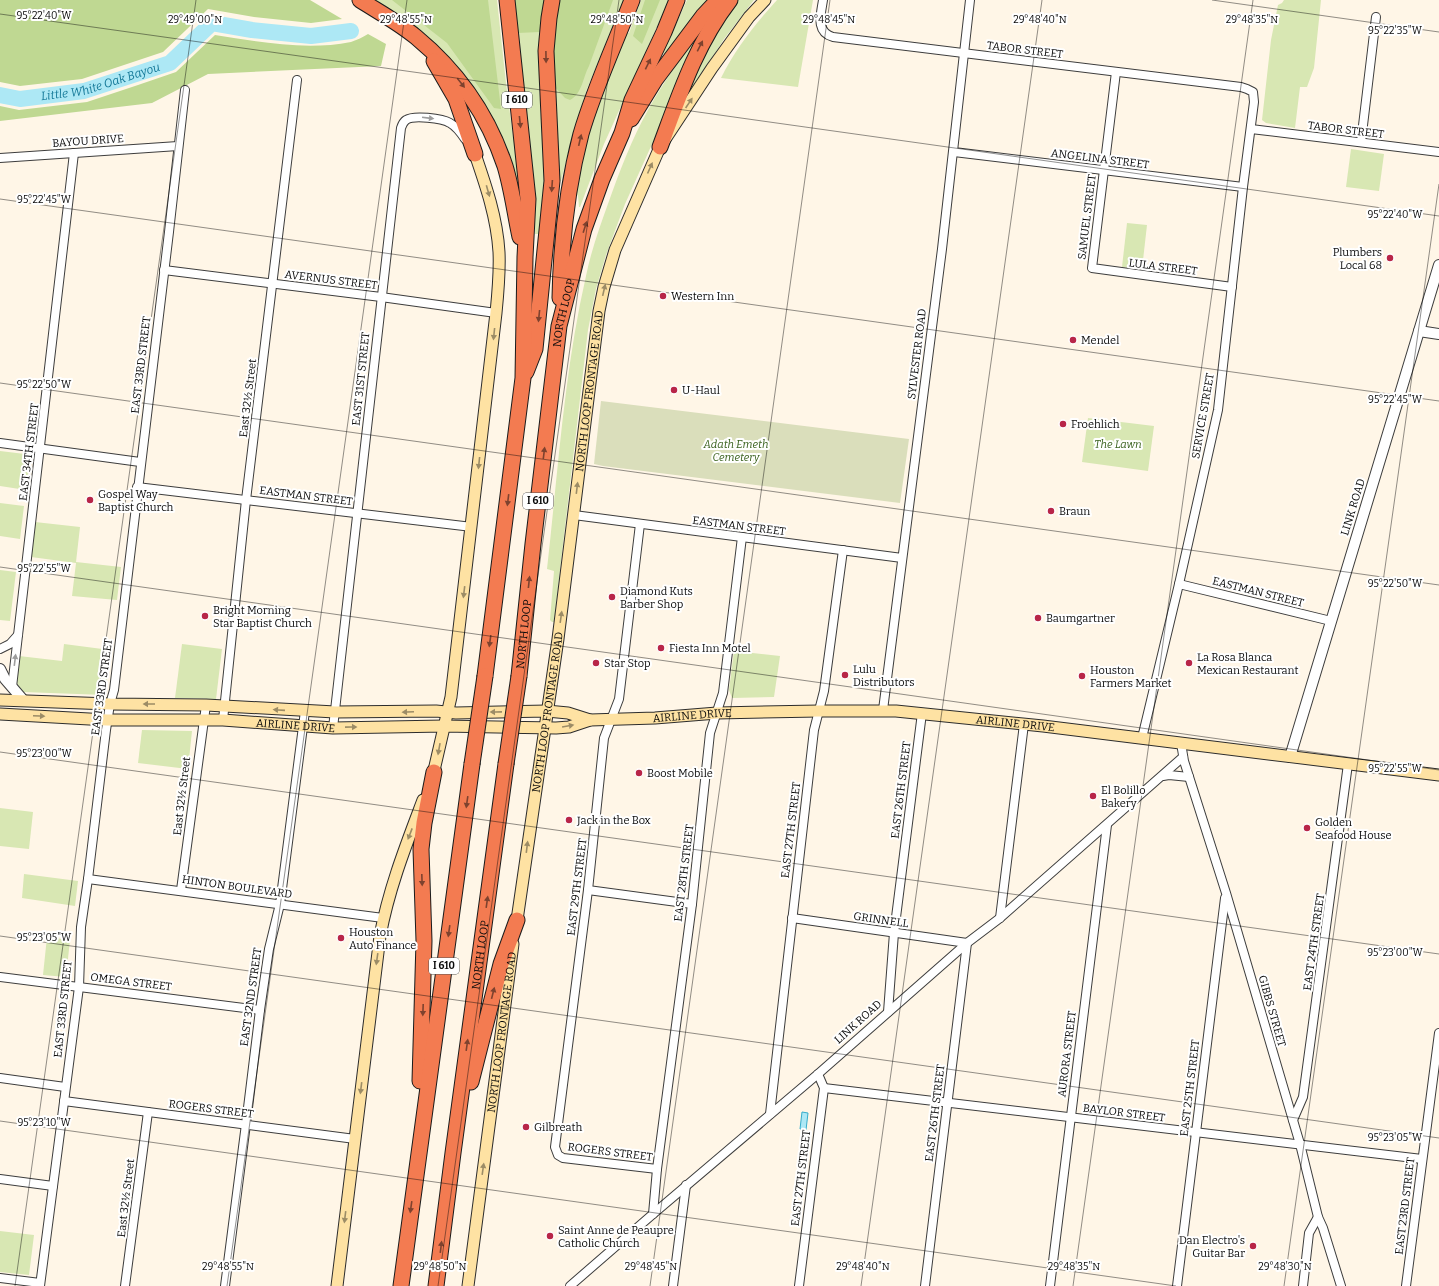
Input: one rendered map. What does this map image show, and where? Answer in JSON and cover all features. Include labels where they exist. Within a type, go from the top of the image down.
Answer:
[{"type":"highway","points":[[360,0],[417,37],[449,67],[470,93],[486,123],[505,166],[525,257]]},
{"type":"highway","name":"I 610","points":[[401,1286],[485,676],[523,378],[525,257],[528,199],[507,0]]},
{"type":"highway","points":[[523,378],[535,349],[552,181],[546,51],[552,0]]},
{"type":"highway","points":[[559,326],[561,262],[569,198],[581,134],[632,0]]},
{"type":"highway","name":"NORTH LOOP","points":[[436,1286],[519,676],[559,326],[584,229],[602,180],[622,133],[632,100],[664,32],[677,0]]},
{"type":"highway","points":[[622,133],[655,80],[703,16],[718,0]]},
{"type":"highway","points":[[660,147],[684,81],[696,54],[709,30],[730,0]]},
{"type":"highway","points":[[425,45],[453,93],[475,154]]},
{"type":"highway","points":[[416,1169],[424,941],[421,849],[424,823],[434,772]]},
{"type":"highway","points":[[453,1153],[501,964],[517,920]]},
{"type":"main road","name":"NORTH LOOP FRONTAGE ROAD","points":[[468,1286],[505,998],[561,619],[599,311],[604,287],[615,250],[660,147],[712,68],[749,17],[765,0]]},
{"type":"main road","points":[[337,1286],[373,988],[383,918],[397,868],[434,772],[451,697],[472,527],[496,313],[499,270],[499,250],[489,193],[475,154]]},
{"type":"main road","name":"AIRLINE DRIVE","points":[[0,700],[110,704],[206,705],[305,712],[456,713],[547,711],[568,713],[590,720],[717,713],[883,710],[1024,724],[1439,775]]},
{"type":"main road","name":"AIRLINE DRIVE","points":[[0,714],[107,720],[203,719],[333,728],[444,726],[545,728],[569,727],[590,720]]},
{"type":"street","name":"SYLVESTER ROAD","points":[[883,710],[954,152],[970,0]]},
{"type":"street","name":"TABOR STREET","points":[[823,1],[821,26],[822,30],[829,36],[964,54],[1241,87],[1248,88],[1253,92]]},
{"type":"street","points":[[1361,142],[1376,17]]},
{"type":"street","name":"SAMUEL STREET","points":[[1092,268],[1116,72]]},
{"type":"street","name":"East 32½ Street","points":[[223,720],[246,500],[297,80]]},
{"type":"street","name":"EAST 33RD STREET","points":[[40,1284],[79,987],[81,927],[107,720],[114,690],[185,90]]},
{"type":"street","name":"SERVICE STREET","points":[[1142,738],[1180,584],[1218,410],[1251,129],[1254,97],[1253,92]]},
{"type":"street","name":"EAST 31ST STREET","points":[[333,728],[381,297],[400,133],[403,122],[410,118],[419,117],[447,121],[458,128],[475,154]]},
{"type":"street","name":"TABOR STREET","points":[[1251,129],[1439,152]]},
{"type":"street","name":"BAYOU DRIVE","points":[[0,158],[178,146]]},
{"type":"street","name":"ANGELINA STREET","points":[[954,152],[1243,188]]},
{"type":"street","name":"EAST 34TH STREET","points":[[12,687],[74,153]]},
{"type":"street","name":"LINK ROAD","points":[[1290,757],[1439,265]]},
{"type":"street","name":"LULA STREET","points":[[1092,268],[1232,287]]},
{"type":"street","name":"AVERNUS STREET","points":[[164,270],[496,313]]},
{"type":"street","points":[[1419,331],[1439,334]]},
{"type":"street","points":[[0,443],[140,462]]},
{"type":"street","name":"EASTMAN STREET","points":[[138,487],[472,527]]},
{"type":"street","name":"EASTMAN STREET","points":[[574,515],[902,558]]},
{"type":"street","name":"EAST 29TH STREET","points":[[556,1135],[588,890],[604,738],[619,699],[640,524]]},
{"type":"street","name":"EAST 28TH STREET","points":[[653,1214],[657,1170],[692,904],[710,733],[723,693],[742,537]]},
{"type":"street","name":"EAST 27TH STREET","points":[[770,1114],[814,730],[824,691],[843,550]]},
{"type":"street","name":"EASTMAN STREET","points":[[1180,584],[1330,621]]},
{"type":"street","points":[[0,649],[10,644],[18,634]]},
{"type":"street","points":[[0,669],[5,679],[24,701]]},
{"type":"street","name":"East 32½ Street","points":[[181,890],[206,705]]},
{"type":"street","name":"EAST 32ND STREET","points":[[225,1286],[260,1010],[269,949],[280,904],[305,712]]},
{"type":"street","name":"EAST 26TH STREET","points":[[888,1012],[894,933],[922,713]]},
{"type":"street","points":[[1000,918],[1024,724]]},
{"type":"street","name":"GIBBS STREET","points":[[1181,743],[1183,757],[1226,893],[1300,1144],[1318,1217],[1323,1228],[1340,1286]]},
{"type":"street","name":"LINK ROAD","points":[[570,1286],[686,1185],[818,1074],[967,943],[1000,918],[1183,757]]},
{"type":"street","name":"EAST 24TH STREET","points":[[1293,1120],[1303,1097],[1348,764]]},
{"type":"street","points":[[1162,777],[1170,775],[1189,777]]},
{"type":"street","name":"AURORA STREET","points":[[1050,1286],[1107,825]]},
{"type":"street","name":"HINTON BOULEVARD","points":[[88,879],[181,890],[383,918]]},
{"type":"street","points":[[588,890],[692,904]]},
{"type":"street","name":"EAST 25TH STREET","points":[[1177,1286],[1226,893]]},
{"type":"street","name":"GRINNELL","points":[[792,918],[967,943]]},
{"type":"street","name":"EAST 26TH STREET","points":[[925,1286],[967,943]]},
{"type":"street","name":"OMEGA STREET","points":[[0,977],[260,1010]]},
{"type":"street","name":"EAST 23RD STREET","points":[[1406,1286],[1439,1033]]},
{"type":"street","points":[[818,1074],[824,1088]]},
{"type":"street","points":[[0,1078],[65,1087]]},
{"type":"street","name":"EAST 27TH STREET","points":[[799,1286],[824,1088]]},
{"type":"street","name":"BAYLOR STREET","points":[[824,1088],[1422,1159]]},
{"type":"street","name":"ROGERS STREET","points":[[64,1102],[355,1138]]},
{"type":"street","points":[[1430,1103],[1439,1104]]},
{"type":"street","name":"East 32½ Street","points":[[125,1286],[148,1112]]},
{"type":"street","name":"ROGERS STREET","points":[[556,1135],[555,1150],[558,1155],[563,1158],[657,1170]]},
{"type":"street","points":[[0,1179],[53,1186]]},
{"type":"street","points":[[673,1286],[686,1185]]},
{"type":"street","points":[[1303,1286],[1309,1233],[1318,1217]]},
{"type":"street","points":[[0,1278],[40,1284]]},
{"type":"green space","points":[[0,0],[310,0],[342,19],[311,23],[254,17],[208,9],[163,52],[82,79],[20,86],[0,82]]},
{"type":"green space","points":[[370,0],[497,0],[513,137],[516,143],[522,199],[520,201],[486,112]]},
{"type":"green space","points":[[392,0],[488,0],[501,109],[494,108],[447,43]]},
{"type":"green space","points":[[513,0],[544,0],[541,21],[539,64],[544,193],[538,254],[539,234],[535,234],[533,197]]},
{"type":"green space","points":[[513,0],[544,0],[540,32],[517,33]]},
{"type":"green space","points":[[558,0],[625,0],[618,13],[587,89],[574,130],[561,181],[558,180],[553,40]]},
{"type":"green space","points":[[558,0],[613,0],[580,90],[570,100],[565,98],[553,85],[553,57]]},
{"type":"green space","points":[[641,0],[669,0],[604,144],[579,207],[578,196],[576,193],[585,145],[596,109],[626,32],[629,33]]},
{"type":"green space","points":[[645,0],[660,0],[642,44],[633,36]]},
{"type":"green space","points":[[687,0],[710,0],[665,55],[663,53]]},
{"type":"green space","points":[[734,0],[754,0],[724,39],[687,97],[692,74]]},
{"type":"green space","points":[[777,0],[813,0],[798,87],[721,78],[746,37]]},
{"type":"green space","points":[[1284,0],[1321,0],[1314,68],[1307,87],[1300,87],[1295,128],[1266,123],[1262,120],[1271,40],[1278,5]]},
{"type":"green space","points":[[709,23],[685,71],[625,204],[606,255],[596,289],[588,330],[554,622],[552,622],[550,620],[554,571],[547,569],[558,459],[572,349],[578,312],[590,257],[617,178],[642,121],[655,98],[684,54]]},
{"type":"green space","points":[[368,34],[386,44],[381,66],[208,74],[152,103],[0,121],[0,106],[19,110],[87,102],[176,72],[215,35],[300,46],[317,46],[351,42]]},
{"type":"green space","points":[[1351,149],[1384,154],[1379,191],[1346,187]]},
{"type":"green space","points":[[1127,223],[1147,225],[1142,269],[1122,267]]},
{"type":"green space","name":"Adath Emeth Cemetery","points":[[601,401],[909,439],[900,503],[594,464]]},
{"type":"green space","name":"The Lawn","points":[[1088,418],[1154,426],[1148,471],[1082,462]]},
{"type":"green space","points":[[0,451],[25,454],[29,456],[30,462],[26,490],[0,486]]},
{"type":"green space","points":[[0,503],[24,506],[20,539],[0,536]]},
{"type":"green space","points":[[35,522],[80,527],[76,562],[121,567],[117,600],[72,596],[76,563],[31,557]]},
{"type":"green space","points":[[0,570],[16,572],[10,621],[0,620]]},
{"type":"green space","points":[[64,644],[110,650],[106,690],[104,695],[23,692],[16,679],[19,656],[62,661]]},
{"type":"green space","points":[[182,644],[222,649],[216,699],[175,698]]},
{"type":"green space","points":[[734,651],[780,656],[774,697],[732,698],[729,690]]},
{"type":"green space","points":[[142,730],[192,731],[188,769],[138,763]]},
{"type":"green space","points":[[0,808],[33,812],[29,849],[0,846]]},
{"type":"green space","points":[[24,874],[78,881],[75,906],[22,898]]},
{"type":"green space","points":[[47,937],[70,940],[66,977],[43,975]]},
{"type":"green space","points":[[0,1231],[34,1235],[29,1275],[0,1272]]},
{"type":"water","points":[[802,1112],[808,1113],[806,1130],[800,1129]]},
{"type":"waterway","name":"Little White Oak Bayou","points":[[0,95],[20,99],[84,91],[170,63],[212,23],[252,30],[311,36],[351,31]]},
{"type":"place","name":"Plumbers Local 68","points":[[1390,258]]},
{"type":"place","name":"Western Inn","points":[[663,296]]},
{"type":"place","name":"Mendel","points":[[1073,340]]},
{"type":"place","name":"U-Haul","points":[[674,390]]},
{"type":"place","name":"Froehlich","points":[[1063,424]]},
{"type":"place","name":"Gospel Way Baptist Church","points":[[90,500]]},
{"type":"place","name":"Braun","points":[[1051,511]]},
{"type":"place","name":"Diamond Kuts Barber Shop","points":[[612,597]]},
{"type":"place","name":"Bright Morning Star Baptist Church","points":[[205,616]]},
{"type":"place","name":"Baumgartner","points":[[1038,618]]},
{"type":"place","name":"Fiesta Inn Motel","points":[[661,648]]},
{"type":"place","name":"Star Stop","points":[[596,663]]},
{"type":"place","name":"La Rosa Blanca Mexican Restaurant","points":[[1189,663]]},
{"type":"place","name":"Lulu Distributors","points":[[845,675]]},
{"type":"place","name":"Houston Farmers Market","points":[[1082,676]]},
{"type":"place","name":"Boost Mobile","points":[[639,773]]},
{"type":"place","name":"El Bolillo Bakery","points":[[1093,796]]},
{"type":"place","name":"Jack in the Box","points":[[569,820]]},
{"type":"place","name":"Golden Seafood House","points":[[1307,828]]},
{"type":"place","name":"Houston Auto Finance","points":[[341,938]]},
{"type":"place","name":"Gilbreath","points":[[526,1127]]},
{"type":"place","name":"Saint Anne de Peaupre Catholic Church","points":[[550,1236]]},
{"type":"place","name":"Dan Electro's Guitar Bar","points":[[1253,1246]]}]
